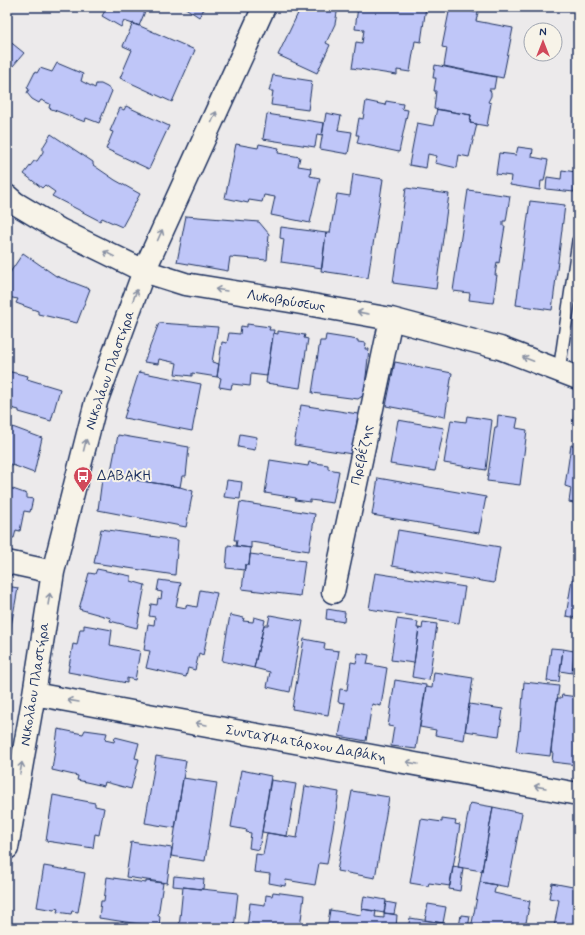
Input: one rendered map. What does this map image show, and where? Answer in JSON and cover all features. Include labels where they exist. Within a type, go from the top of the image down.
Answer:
[{"type":"street","name":"Νικολάου Πλαστήρα","points":[[7,843],[34,694],[53,572],[96,402],[144,271],[264,7]]},
{"type":"street","name":"Λυκοβρύσεως","points":[[7,196],[15,203],[60,230],[144,271],[185,284],[391,318],[500,348],[569,374]]},
{"type":"street","name":"Πρεβέζης","points":[[333,592],[391,318]]},
{"type":"street","points":[[7,562],[53,572]]},
{"type":"street","name":"Συνταγματάρχου Δαβάκη","points":[[34,694],[578,794]]},
{"type":"lane","points":[[569,374],[578,241]]},
{"type":"building","points":[[107,7],[143,7],[146,9],[139,26],[124,21],[121,27],[102,16]]},
{"type":"building","points":[[184,7],[205,7],[199,17]]},
{"type":"building","points":[[301,7],[338,7],[335,24],[326,43],[330,45],[317,73],[278,55]]},
{"type":"building","points":[[358,7],[426,7],[421,42],[415,41],[410,72],[397,70],[397,75],[352,68],[356,42],[362,43],[364,30],[355,29]]},
{"type":"building","points":[[450,7],[478,13],[476,21],[513,28],[503,78],[444,66],[447,48],[442,47]]},
{"type":"building","points":[[133,23],[195,50],[172,102],[120,78],[132,50],[123,46]]},
{"type":"building","points":[[8,40],[24,53],[7,73],[7,41]]},
{"type":"building","points":[[57,63],[83,74],[81,81],[95,88],[96,84],[101,84],[112,91],[99,123],[86,118],[85,122],[49,108],[50,104],[41,100],[39,103],[32,99],[27,93],[29,89],[27,88],[35,72],[37,73],[40,68],[52,72]]},
{"type":"building","points":[[435,65],[496,77],[494,89],[489,89],[491,96],[488,102],[491,103],[487,126],[470,123],[471,115],[434,109],[436,78],[433,78]]},
{"type":"building","points":[[273,75],[312,81],[308,110],[271,105],[273,91],[269,91]]},
{"type":"building","points":[[366,101],[385,105],[386,101],[403,104],[402,109],[408,110],[399,152],[357,143],[359,135],[356,135],[359,118],[363,119]]},
{"type":"building","points":[[126,106],[169,126],[149,169],[106,149],[113,132],[110,131],[120,108],[124,110]]},
{"type":"building","points":[[437,109],[471,115],[470,123],[477,124],[469,157],[459,155],[457,168],[435,163],[437,156],[428,154],[426,168],[409,165],[417,123],[433,126]]},
{"type":"building","points":[[326,113],[341,116],[338,130],[352,132],[348,154],[320,149]]},
{"type":"building","points":[[267,114],[324,123],[322,135],[317,134],[315,147],[263,139]]},
{"type":"building","points":[[51,134],[93,162],[93,165],[115,180],[140,194],[122,227],[102,218],[100,221],[52,196],[55,192],[45,185],[42,188],[24,174],[34,161],[37,161]]},
{"type":"building","points":[[236,144],[258,148],[259,144],[279,148],[278,153],[300,157],[298,166],[311,168],[310,176],[320,178],[310,223],[271,215],[275,197],[264,195],[262,202],[249,200],[248,203],[225,198]]},
{"type":"building","points":[[518,147],[533,149],[532,157],[548,160],[544,181],[541,181],[540,190],[510,185],[511,176],[496,174],[499,153],[516,155]]},
{"type":"building","points":[[562,170],[576,172],[574,192],[546,189],[547,177],[561,179]]},
{"type":"building","points":[[353,174],[383,179],[368,278],[321,271],[326,233],[330,233],[337,194],[350,196]]},
{"type":"building","points":[[406,188],[449,194],[436,289],[393,283]]},
{"type":"building","points":[[468,190],[510,196],[506,221],[503,221],[503,226],[505,226],[499,263],[497,262],[495,275],[497,275],[493,303],[469,300],[470,293],[453,291]]},
{"type":"building","points":[[530,201],[565,205],[552,310],[516,305]]},
{"type":"building","points":[[186,216],[259,222],[269,234],[267,260],[230,257],[228,271],[177,262]]},
{"type":"building","points":[[281,227],[326,233],[322,268],[281,262],[284,239],[280,238]]},
{"type":"building","points":[[23,253],[56,276],[90,289],[77,323],[38,314],[38,311],[16,303],[18,299],[7,297],[7,277]]},
{"type":"building","points":[[159,323],[218,327],[212,362],[219,364],[217,377],[192,373],[192,376],[175,374],[177,363],[159,359],[158,364],[144,362]]},
{"type":"building","points":[[247,324],[270,327],[269,330],[274,330],[267,376],[251,374],[250,386],[232,384],[231,389],[219,387],[221,378],[217,377],[222,342],[227,343],[229,333],[240,334],[241,326],[247,327]]},
{"type":"building","points":[[278,331],[305,335],[304,338],[308,339],[300,388],[266,383],[273,333],[278,334]]},
{"type":"building","points":[[326,335],[358,340],[358,342],[366,343],[365,349],[369,349],[364,395],[358,399],[312,393],[320,341],[325,341]]},
{"type":"building","points":[[395,362],[452,373],[445,417],[386,406]]},
{"type":"building","points":[[7,371],[28,376],[27,379],[60,389],[51,421],[7,407]]},
{"type":"building","points":[[139,372],[201,384],[192,431],[124,418]]},
{"type":"building","points":[[576,400],[578,400],[578,423],[573,422]]},
{"type":"building","points":[[301,405],[358,414],[352,454],[294,445]]},
{"type":"building","points":[[498,415],[518,418],[516,428],[527,430],[520,485],[487,481]]},
{"type":"building","points":[[467,416],[492,420],[486,470],[444,463],[451,420],[466,422]]},
{"type":"building","points":[[398,420],[444,428],[435,471],[390,464]]},
{"type":"building","points":[[7,425],[42,438],[34,473],[7,463]]},
{"type":"building","points":[[240,434],[257,437],[255,450],[238,447]]},
{"type":"building","points":[[118,435],[189,447],[186,476],[182,476],[180,487],[110,476]]},
{"type":"building","points":[[571,445],[578,446],[578,504],[569,502],[571,488],[565,486]]},
{"type":"building","points":[[270,460],[308,466],[309,462],[328,465],[328,469],[339,471],[333,503],[295,500],[296,498],[265,493]]},
{"type":"building","points":[[110,476],[180,487],[193,491],[186,527],[98,510],[102,479],[109,480]]},
{"type":"building","points":[[378,478],[486,497],[479,533],[372,515]]},
{"type":"building","points":[[227,480],[242,482],[240,499],[224,497]]},
{"type":"building","points":[[7,487],[27,494],[27,498],[33,499],[30,512],[24,511],[20,531],[16,530],[14,538],[7,537]]},
{"type":"building","points":[[240,502],[315,514],[309,551],[251,542],[251,548],[236,546],[237,540],[234,540]]},
{"type":"building","points":[[101,529],[178,540],[175,575],[94,563]]},
{"type":"building","points":[[398,530],[500,547],[494,583],[392,566]]},
{"type":"building","points":[[228,545],[251,548],[249,565],[245,565],[245,570],[226,568]]},
{"type":"building","points":[[250,554],[305,561],[300,596],[242,589],[245,565],[249,565]]},
{"type":"building","points":[[97,569],[131,576],[131,581],[145,585],[137,628],[110,621],[111,618],[79,609],[89,573],[95,574]]},
{"type":"building","points":[[375,573],[465,587],[459,623],[369,609]]},
{"type":"building","points":[[572,579],[578,580],[578,618],[566,616]]},
{"type":"building","points":[[159,580],[181,583],[176,606],[186,608],[186,605],[197,607],[200,590],[217,593],[203,655],[199,653],[195,670],[188,668],[186,677],[146,668],[150,651],[144,650],[148,624],[154,625],[155,617],[149,616],[151,604],[157,605],[158,598],[161,599],[162,592],[157,591]]},
{"type":"building","points":[[7,586],[18,588],[9,637],[7,636]]},
{"type":"building","points":[[327,609],[345,612],[344,622],[326,619]]},
{"type":"building","points":[[230,615],[244,618],[243,621],[253,622],[254,617],[265,620],[254,668],[222,661]]},
{"type":"building","points":[[270,615],[303,621],[290,692],[267,687],[270,672],[254,668],[264,625],[268,625]]},
{"type":"building","points":[[397,619],[418,622],[417,628],[419,628],[414,663],[391,660]]},
{"type":"building","points":[[423,622],[437,624],[429,680],[412,677],[419,628],[422,629]]},
{"type":"building","points":[[84,625],[112,630],[110,645],[140,651],[135,680],[127,678],[127,683],[68,672],[73,644],[77,645],[80,629],[84,629]]},
{"type":"building","points":[[304,639],[325,643],[324,649],[339,651],[328,715],[292,709]]},
{"type":"building","points":[[551,648],[563,649],[559,682],[547,681]]},
{"type":"building","points":[[563,649],[574,651],[572,673],[560,671]]},
{"type":"building","points":[[358,653],[369,655],[367,664],[387,668],[381,706],[372,704],[366,741],[339,736],[345,703],[338,702],[340,689],[347,690],[351,662],[356,663]]},
{"type":"building","points":[[434,672],[473,678],[464,740],[435,735],[436,730],[420,727],[426,687],[432,688]]},
{"type":"building","points":[[395,680],[426,685],[416,749],[391,746],[394,727],[388,726]]},
{"type":"building","points":[[524,682],[559,686],[550,756],[516,752],[519,730],[520,731]]},
{"type":"building","points":[[562,695],[578,697],[578,765],[552,762],[553,752],[551,752],[557,698],[561,698]]},
{"type":"building","points":[[469,704],[503,709],[499,736],[465,731]]},
{"type":"building","points":[[58,729],[83,734],[85,730],[107,733],[105,740],[114,742],[115,737],[139,743],[135,758],[139,759],[131,789],[105,782],[104,786],[77,780],[78,776],[52,770]]},
{"type":"building","points":[[156,756],[186,761],[175,828],[145,823]]},
{"type":"building","points":[[241,770],[271,776],[259,850],[249,848],[251,833],[246,832],[247,830],[231,827]]},
{"type":"building","points":[[183,778],[217,783],[205,861],[171,856]]},
{"type":"building","points":[[271,780],[296,784],[287,836],[262,832]]},
{"type":"building","points":[[305,786],[339,792],[327,864],[319,863],[315,885],[286,880],[285,886],[269,883],[270,874],[254,872],[256,854],[263,855],[267,833],[297,838]]},
{"type":"building","points":[[352,791],[389,797],[375,878],[337,871]]},
{"type":"building","points":[[53,795],[95,803],[95,806],[104,808],[99,835],[95,834],[93,848],[46,841]]},
{"type":"building","points":[[470,803],[493,807],[482,871],[458,867]]},
{"type":"building","points":[[493,807],[522,813],[508,887],[480,882]]},
{"type":"building","points":[[421,819],[442,822],[442,819],[456,821],[455,824],[460,825],[450,886],[429,883],[428,886],[410,883]]},
{"type":"building","points":[[131,842],[172,848],[167,883],[126,877]]},
{"type":"building","points":[[44,866],[85,873],[78,912],[72,911],[71,914],[57,912],[58,909],[55,908],[54,910],[37,907]]},
{"type":"building","points":[[453,866],[463,868],[460,891],[449,889]]},
{"type":"building","points":[[174,876],[204,879],[203,889],[173,886]]},
{"type":"building","points":[[107,877],[146,883],[146,881],[163,883],[158,916],[160,916],[159,927],[99,918],[101,901],[104,901]]},
{"type":"building","points":[[480,882],[496,885],[494,893],[530,901],[525,928],[471,928]]},
{"type":"building","points":[[552,883],[578,888],[578,926],[572,925],[572,928],[554,927],[559,900],[549,898]]},
{"type":"building","points":[[183,887],[238,893],[234,928],[179,928]]},
{"type":"building","points":[[273,892],[304,896],[300,928],[247,928],[250,903],[265,905],[266,895],[272,896]]},
{"type":"building","points":[[364,896],[386,900],[384,913],[362,909]]},
{"type":"building","points":[[386,902],[396,904],[394,914],[384,913]]},
{"type":"building","points":[[428,904],[446,907],[443,923],[425,920]]},
{"type":"building","points":[[362,909],[376,911],[375,917],[384,918],[384,913],[397,915],[396,928],[327,928],[330,910],[361,915]]},
{"type":"building","points":[[461,915],[470,916],[468,928],[459,927]]},
{"type":"building","points":[[410,918],[455,925],[454,928],[408,928]]},
{"type":"place","name":"ΔΑΒΑΚΗ","points":[[83,493]]}]
